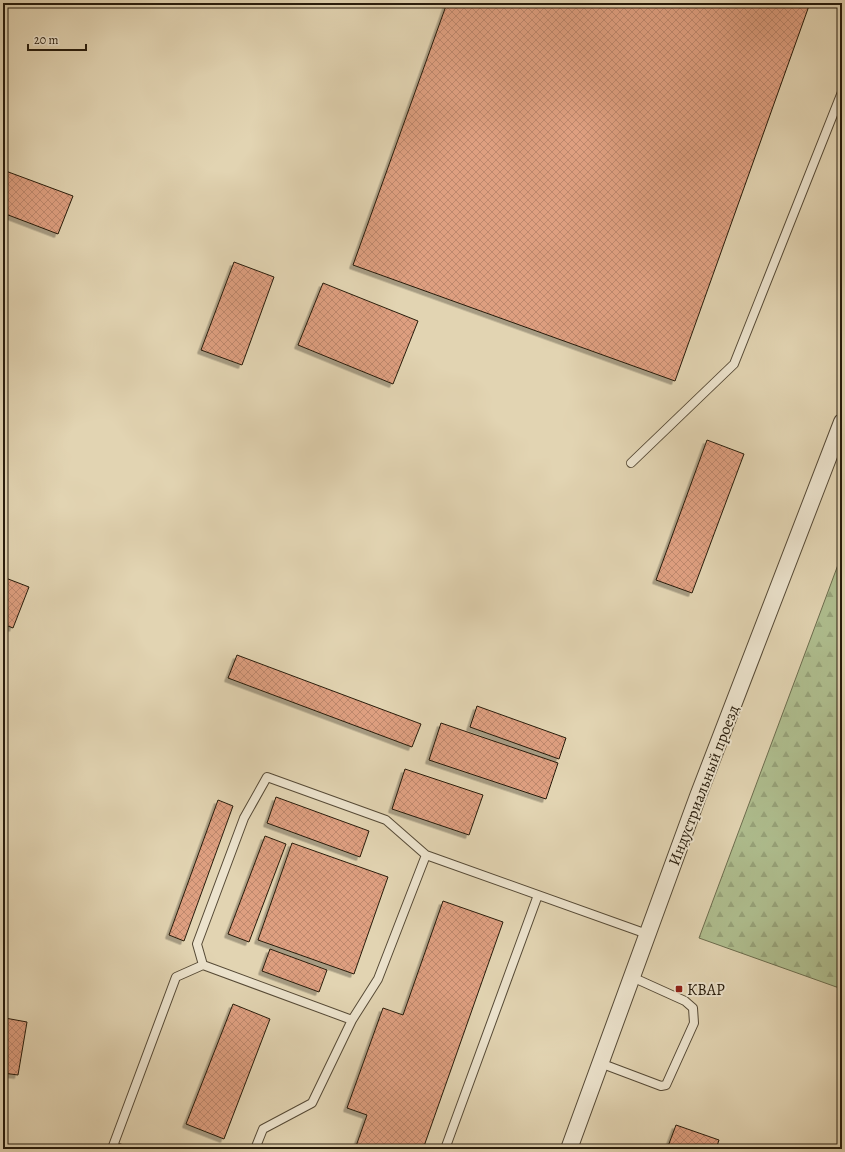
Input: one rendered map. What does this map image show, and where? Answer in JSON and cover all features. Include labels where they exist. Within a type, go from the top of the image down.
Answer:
[{"type":"street","name":"Индустриальный проезд","points":[[569,1149],[698,796],[842,422]]},
{"type":"lane","points":[[630,463],[734,364],[842,92]]},
{"type":"lane","points":[[203,965],[197,944],[244,818],[267,777],[386,820],[426,855],[648,934]]},
{"type":"lane","points":[[255,1149],[263,1129],[312,1103],[352,1020],[378,979],[426,855]]},
{"type":"lane","points":[[445,1149],[538,895]]},
{"type":"lane","points":[[121,1149],[113,1146],[176,977],[203,965],[352,1020]]},
{"type":"lane","points":[[600,1063],[661,1086],[666,1085],[694,1023],[693,1008],[685,1001],[632,977]]},
{"type":"green space","points":[[842,554],[842,989],[699,938]]},
{"type":"building","points":[[447,3],[810,3],[675,381],[353,265]]},
{"type":"building","points":[[3,170],[73,196],[58,234],[3,213]]},
{"type":"building","points":[[234,262],[274,277],[242,365],[201,350]]},
{"type":"building","points":[[323,283],[418,321],[393,384],[298,345]]},
{"type":"building","points":[[707,440],[744,454],[692,593],[656,580]]},
{"type":"building","points":[[3,577],[29,587],[13,628],[3,624]]},
{"type":"building","points":[[237,655],[421,724],[412,747],[228,678]]},
{"type":"building","points":[[477,706],[566,738],[559,759],[470,727]]},
{"type":"building","points":[[441,723],[558,763],[546,799],[429,760]]},
{"type":"building","points":[[405,769],[483,795],[469,835],[392,809]]},
{"type":"building","points":[[276,797],[369,831],[360,857],[267,823]]},
{"type":"building","points":[[218,800],[233,806],[184,941],[169,935]]},
{"type":"building","points":[[265,836],[286,844],[249,942],[228,934]]},
{"type":"building","points":[[292,843],[388,877],[354,974],[258,940]]},
{"type":"building","points":[[443,901],[503,922],[423,1149],[355,1149],[367,1115],[347,1108],[383,1008],[403,1015]]},
{"type":"building","points":[[270,949],[327,970],[319,992],[262,971]]},
{"type":"building","points":[[233,1004],[270,1019],[224,1139],[186,1124]]},
{"type":"building","points":[[5,1018],[27,1022],[18,1075],[3,1073]]},
{"type":"building","points":[[676,1125],[719,1140],[716,1149],[667,1149]]},
{"type":"place","name":"КВАР","points":[[679,989]]}]
